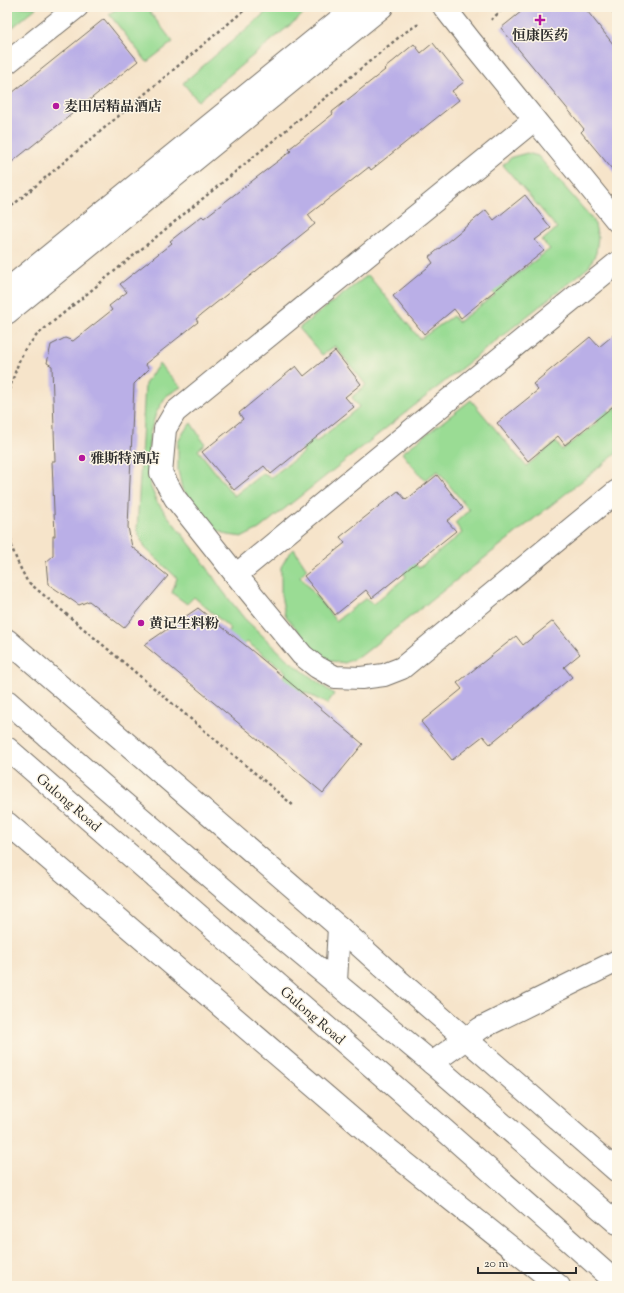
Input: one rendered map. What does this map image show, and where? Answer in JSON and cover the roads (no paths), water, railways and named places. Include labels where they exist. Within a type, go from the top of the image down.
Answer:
[{"type":"street","points":[[7,63],[77,7]]},
{"type":"street","points":[[7,290],[355,7]]},
{"type":"street","points":[[7,313],[382,7]]},
{"type":"street","points":[[444,7],[617,221]]},
{"type":"street","points":[[534,120],[174,412],[165,429],[162,473],[174,498],[302,655],[317,667],[335,677],[361,678],[384,675],[402,668],[617,491]]},
{"type":"street","points":[[236,575],[617,263]]},
{"type":"street","points":[[7,640],[339,927],[390,974],[617,1171]]},
{"type":"street","points":[[7,701],[106,788],[432,1062],[617,1223]]},
{"type":"street","name":"Gulong Road","points":[[7,748],[408,1098],[617,1283]]},
{"type":"street","points":[[7,824],[378,1141],[552,1280]]},
{"type":"street","points":[[336,982],[339,927]]},
{"type":"street","points":[[432,1062],[481,1028],[617,961]]},
{"type":"place","name":"恒康医药","points":[[540,20]]},
{"type":"place","name":"麦田居精品酒店","points":[[56,106]]},
{"type":"place","name":"雅斯特酒店","points":[[82,458]]},
{"type":"place","name":"黄记生料粉","points":[[141,623]]}]
